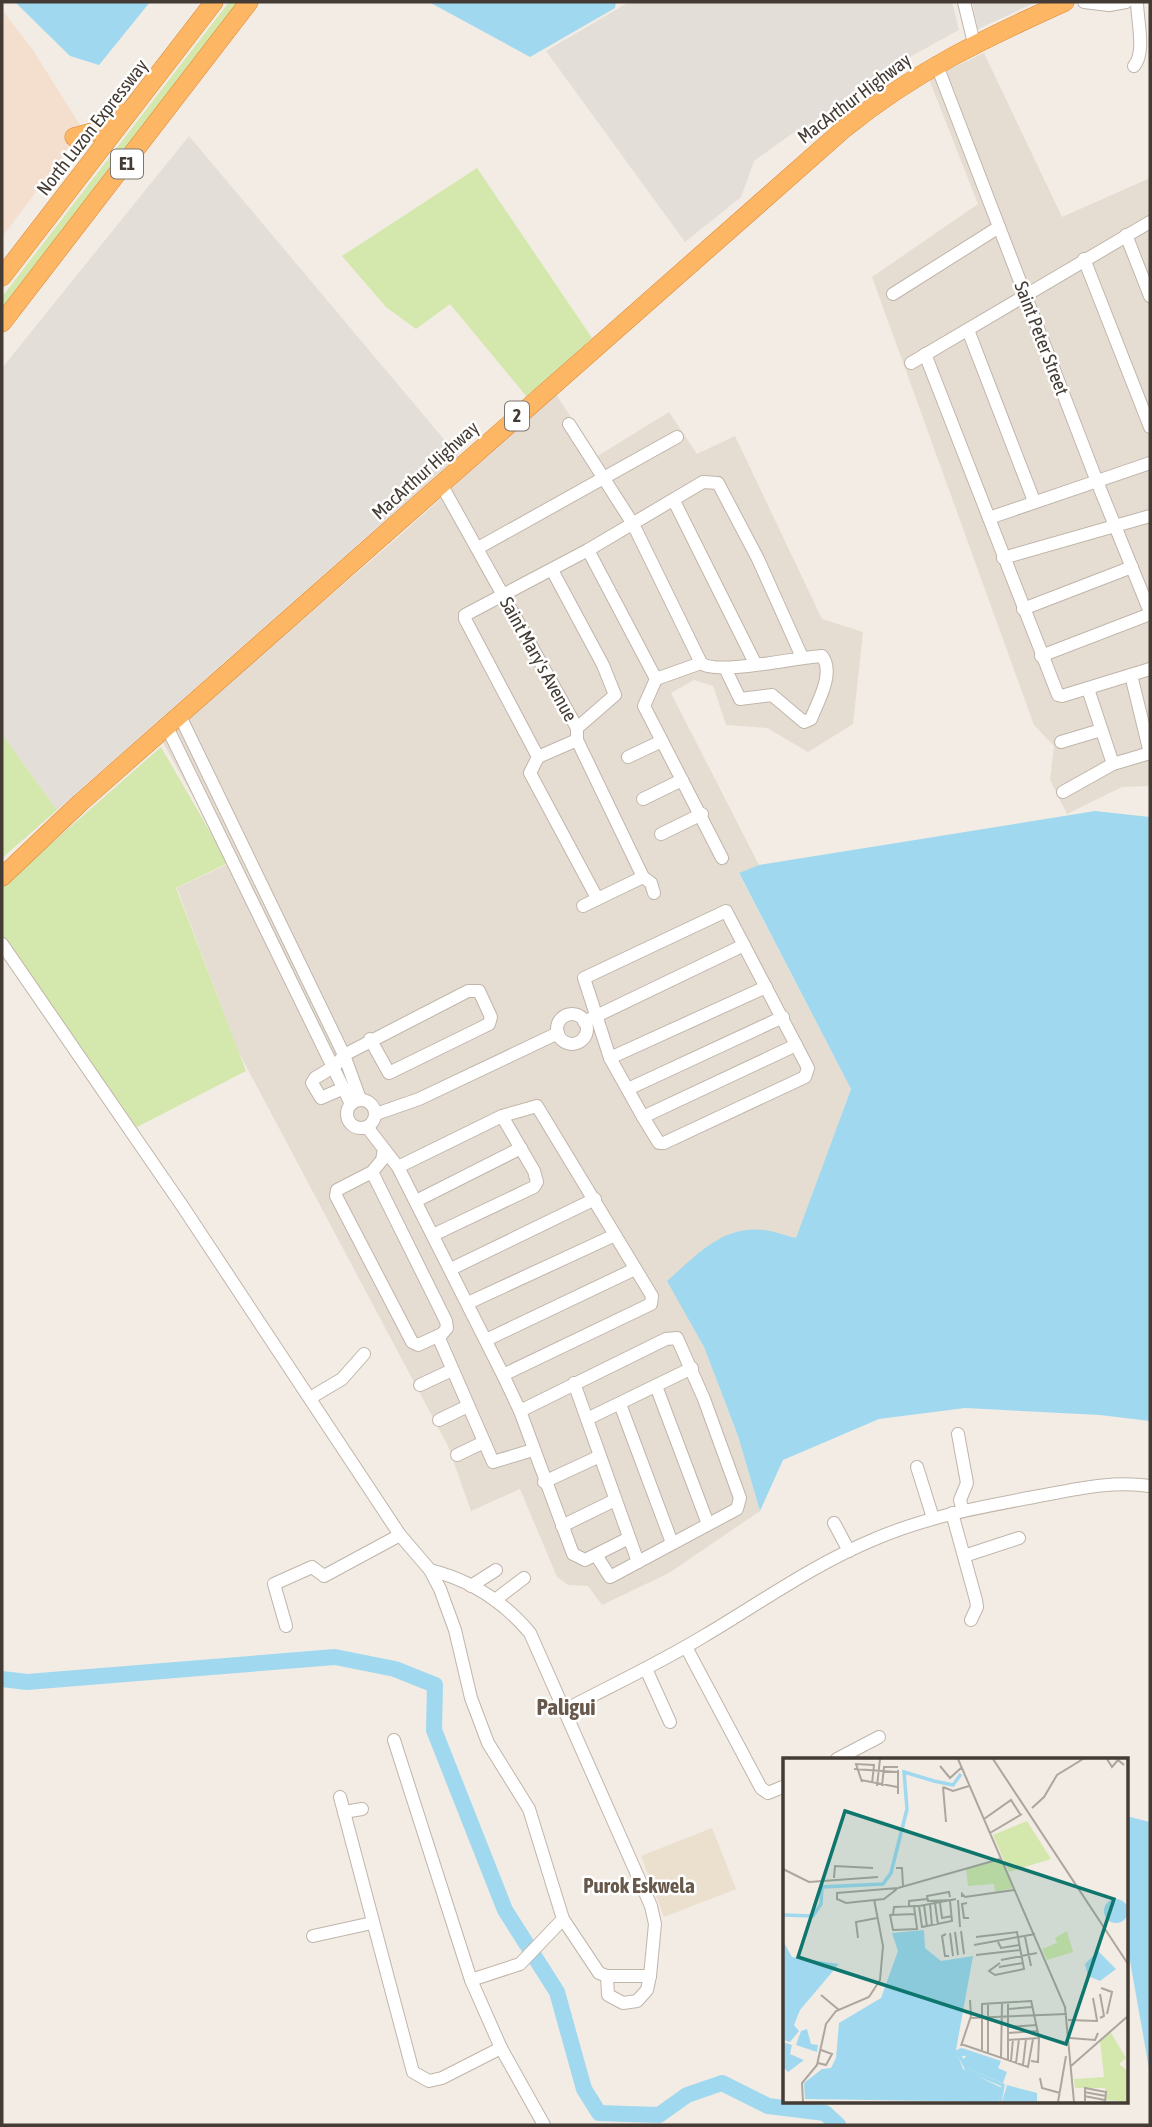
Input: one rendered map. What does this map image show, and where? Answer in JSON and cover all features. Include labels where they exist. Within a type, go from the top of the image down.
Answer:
[{"type":"highway","name":"North Luzon Expressway","points":[[2,277],[214,2]]},
{"type":"highway","name":"E1","points":[[2,323],[249,2]]},
{"type":"highway","name":"MacArthur Highway","points":[[2,877],[173,721],[845,128],[885,96],[936,63],[1065,2]]},
{"type":"highway","points":[[74,137],[96,131],[117,118],[174,56]]},
{"type":"street","points":[[964,2],[974,43]]},
{"type":"street","points":[[1084,2],[1109,5],[1126,2]]},
{"type":"street","points":[[1134,66],[1138,62],[1140,48],[1137,2]]},
{"type":"street","name":"Saint Peter Street","points":[[936,63],[1150,613]]},
{"type":"street","points":[[911,363],[1150,222]]},
{"type":"street","points":[[892,294],[999,227]]},
{"type":"street","points":[[1126,235],[1150,296]]},
{"type":"street","points":[[1084,259],[1150,427]]},
{"type":"street","points":[[968,330],[1034,501]]},
{"type":"street","points":[[925,354],[1058,695],[1088,689],[1150,669]]},
{"type":"street","points":[[569,424],[633,524],[701,663],[707,668],[725,668],[822,656],[827,663],[823,687],[807,722],[772,695],[740,699],[725,668]]},
{"type":"street","points":[[478,548],[677,437]]},
{"type":"street","points":[[989,518],[1096,479],[1150,463]]},
{"type":"street","points":[[538,757],[464,618],[707,481],[719,483],[758,559],[802,657]]},
{"type":"street","name":"Saint Mary's Avenue","points":[[441,484],[577,734],[643,877],[651,883],[654,893]]},
{"type":"street","points":[[674,501],[755,663]]},
{"type":"street","points":[[1003,558],[1116,528],[1150,516]]},
{"type":"street","points":[[588,550],[656,679]]},
{"type":"street","points":[[1023,609],[1132,567]]},
{"type":"street","points":[[552,570],[603,665],[615,695],[577,734],[538,757],[530,773],[597,898]]},
{"type":"street","points":[[1041,656],[1150,613]]},
{"type":"street","points":[[701,663],[656,679],[644,706],[702,814],[722,858]]},
{"type":"street","points":[[1063,792],[1113,764],[1150,753],[1131,676]]},
{"type":"street","points":[[1088,689],[1113,764]]},
{"type":"street","points":[[173,721],[193,742],[344,1055],[356,1101],[347,1115],[350,1123],[358,1128],[367,1127],[376,1114],[419,1099],[558,1033]]},
{"type":"street","points":[[173,721],[179,751],[344,1088],[356,1101],[371,1103],[376,1114]]},
{"type":"street","points":[[1061,742],[1101,730]]},
{"type":"street","points":[[628,757],[662,741]]},
{"type":"street","points":[[179,751],[193,742]]},
{"type":"street","points":[[643,799],[682,780]]},
{"type":"street","points":[[201,795],[214,787]]},
{"type":"street","points":[[661,834],[702,814]]},
{"type":"street","points":[[583,906],[643,877]]},
{"type":"street","points":[[254,902],[267,897]]},
{"type":"street","points":[[723,911],[729,913],[766,987],[808,1068],[808,1073],[793,1083],[659,1143],[654,1139],[610,1058],[584,981],[589,973],[723,911]]},
{"type":"street","points":[[2,944],[183,1207],[400,1535],[430,1570],[455,1630],[482,1728],[497,1761],[529,1809],[563,1919],[599,1973],[607,1976],[650,1976]]},
{"type":"street","points":[[584,1022],[744,945]]},
{"type":"street","points":[[610,1058],[766,987]]},
{"type":"street","points":[[344,1088],[321,1098],[316,1094],[313,1083],[315,1078],[335,1066],[344,1055],[370,1040],[472,989],[479,991],[491,1017],[489,1024],[389,1073],[370,1040]]},
{"type":"street","points":[[568,1015],[578,1016],[584,1022],[584,1037],[577,1043],[563,1041],[558,1033],[558,1024],[568,1015]]},
{"type":"street","points":[[628,1089],[783,1017]]},
{"type":"street","points":[[643,1117],[796,1045]]},
{"type":"street","points":[[398,1167],[502,1116],[537,1106],[652,1297],[651,1304],[503,1376]]},
{"type":"street","points":[[433,1235],[534,1187],[537,1182],[534,1171],[502,1116]]},
{"type":"street","points":[[367,1127],[398,1167],[486,1340],[520,1411],[573,1555],[579,1560],[596,1555],[629,1538]]},
{"type":"street","points":[[416,1201],[521,1148]]},
{"type":"street","points":[[372,1172],[446,1321],[447,1328],[438,1336],[418,1345],[412,1342],[336,1196],[337,1189],[372,1172],[382,1160],[384,1149]]},
{"type":"street","points":[[451,1269],[595,1199]]},
{"type":"street","points":[[468,1303],[615,1235]]},
{"type":"street","points":[[486,1340],[635,1269]]},
{"type":"street","points":[[438,1336],[493,1462],[533,1450]]},
{"type":"street","points":[[520,1411],[671,1337],[678,1340],[692,1368],[740,1498],[737,1510],[610,1577],[596,1555]]},
{"type":"street","points":[[310,1398],[342,1379],[364,1354]]},
{"type":"street","points":[[587,1419],[692,1368]]},
{"type":"street","points":[[420,1385],[452,1370]]},
{"type":"street","points":[[574,1383],[613,1501],[638,1562]]},
{"type":"street","points":[[656,1386],[708,1524]]},
{"type":"street","points":[[620,1404],[672,1543]]},
{"type":"street","points":[[439,1420],[468,1406]]},
{"type":"street","points":[[958,1434],[967,1480],[958,1512],[964,1556],[977,1607],[971,1620]]},
{"type":"street","points":[[457,1455],[484,1442]]},
{"type":"street","points":[[544,1482],[600,1457]]},
{"type":"street","points":[[917,1467],[933,1518]]},
{"type":"street","points":[[563,1711],[686,1647],[849,1551],[933,1518],[1099,1486],[1130,1483],[1150,1486]]},
{"type":"street","points":[[562,1526],[613,1501]]},
{"type":"street","points":[[834,1523],[849,1551]]},
{"type":"street","points":[[286,1626],[274,1584],[312,1567],[324,1576],[400,1535]]},
{"type":"street","points":[[964,1556],[1019,1538]]},
{"type":"street","points":[[430,1570],[471,1586],[495,1600],[515,1615],[530,1633],[651,1906],[655,1924],[647,1990],[637,2001],[623,2003],[608,1995],[607,1976]]},
{"type":"street","points":[[471,1586],[496,1570]]},
{"type":"street","points":[[495,1600],[524,1578]]},
{"type":"street","points":[[686,1647],[761,1788],[768,1793],[783,1787]]},
{"type":"street","points":[[646,1669],[670,1722]]},
{"type":"street","points":[[839,1758],[878,1737]]},
{"type":"street","points":[[394,1740],[471,1980],[501,2048],[544,2125]]},
{"type":"street","points":[[340,1797],[413,2072],[419,2078],[429,2081],[442,2078],[501,2048]]},
{"type":"street","points":[[344,1812],[362,1809]]},
{"type":"street","points":[[471,1980],[513,1968],[563,1919]]},
{"type":"street","points":[[313,1936],[372,1923]]},
{"type":"shaded area","points":[[629,2],[952,2],[959,30],[908,58],[848,100],[805,136],[793,133],[754,161],[741,197],[685,242],[546,51]]},
{"type":"shaded area","points":[[972,2],[1036,2],[978,29]]},
{"type":"shaded area","points":[[2,10],[33,50],[83,130],[2,237]]},
{"type":"shaded area","points":[[984,53],[1062,217],[1150,178],[1150,786],[1122,787],[1067,814],[1050,780],[1054,746],[1034,725],[872,277],[978,204],[929,79]]},
{"type":"shaded area","points":[[189,136],[458,456],[57,810],[2,734],[2,368]]},
{"type":"shaded area","points":[[556,394],[596,457],[669,412],[697,454],[735,436],[822,619],[863,632],[853,724],[808,752],[767,728],[726,725],[713,686],[694,680],[671,693],[759,865],[739,874],[851,1089],[796,1239],[766,1230],[668,1281],[704,1347],[738,1436],[760,1511],[669,1573],[602,1605],[588,1586],[568,1585],[557,1577],[520,1489],[471,1511],[448,1446],[238,1051],[177,888],[230,863],[162,741],[396,539]]},
{"type":"shaded area","points":[[712,1828],[736,1889],[664,1917],[641,1856]]},
{"type":"green space","points":[[229,2],[238,2],[2,308],[2,297]]},
{"type":"green space","points":[[477,168],[592,338],[527,397],[450,304],[416,329],[386,307],[342,256]]},
{"type":"green space","points":[[2,734],[57,810],[2,858]]},
{"type":"green space","points":[[161,747],[228,863],[176,888],[246,1071],[135,1128],[2,936],[2,887]]},
{"type":"water","points":[[15,2],[150,2],[99,65],[70,56]]},
{"type":"water","points":[[429,2],[616,2],[615,8],[530,57]]},
{"type":"water","points":[[1095,811],[1150,817],[1150,1421],[1100,1415],[965,1408],[879,1419],[783,1460],[760,1511],[738,1436],[704,1347],[667,1281],[711,1244],[735,1232],[764,1230],[796,1238],[851,1089],[739,873],[759,865]]},
{"type":"water","points":[[1128,1816],[1150,1822],[1150,2074],[1128,1949]]},
{"type":"waterway","points":[[2,1679],[27,1682],[335,1657],[395,1669],[435,1685],[434,1730],[505,1910],[557,1992],[584,2089],[599,2113],[659,2115],[687,2095],[722,2083],[768,2106],[825,2113],[838,2125]]},
{"type":"district","name":"Paligui","points":[[566,1707]]},
{"type":"district","name":"Purok Eskwela","points":[[639,1886]]}]
